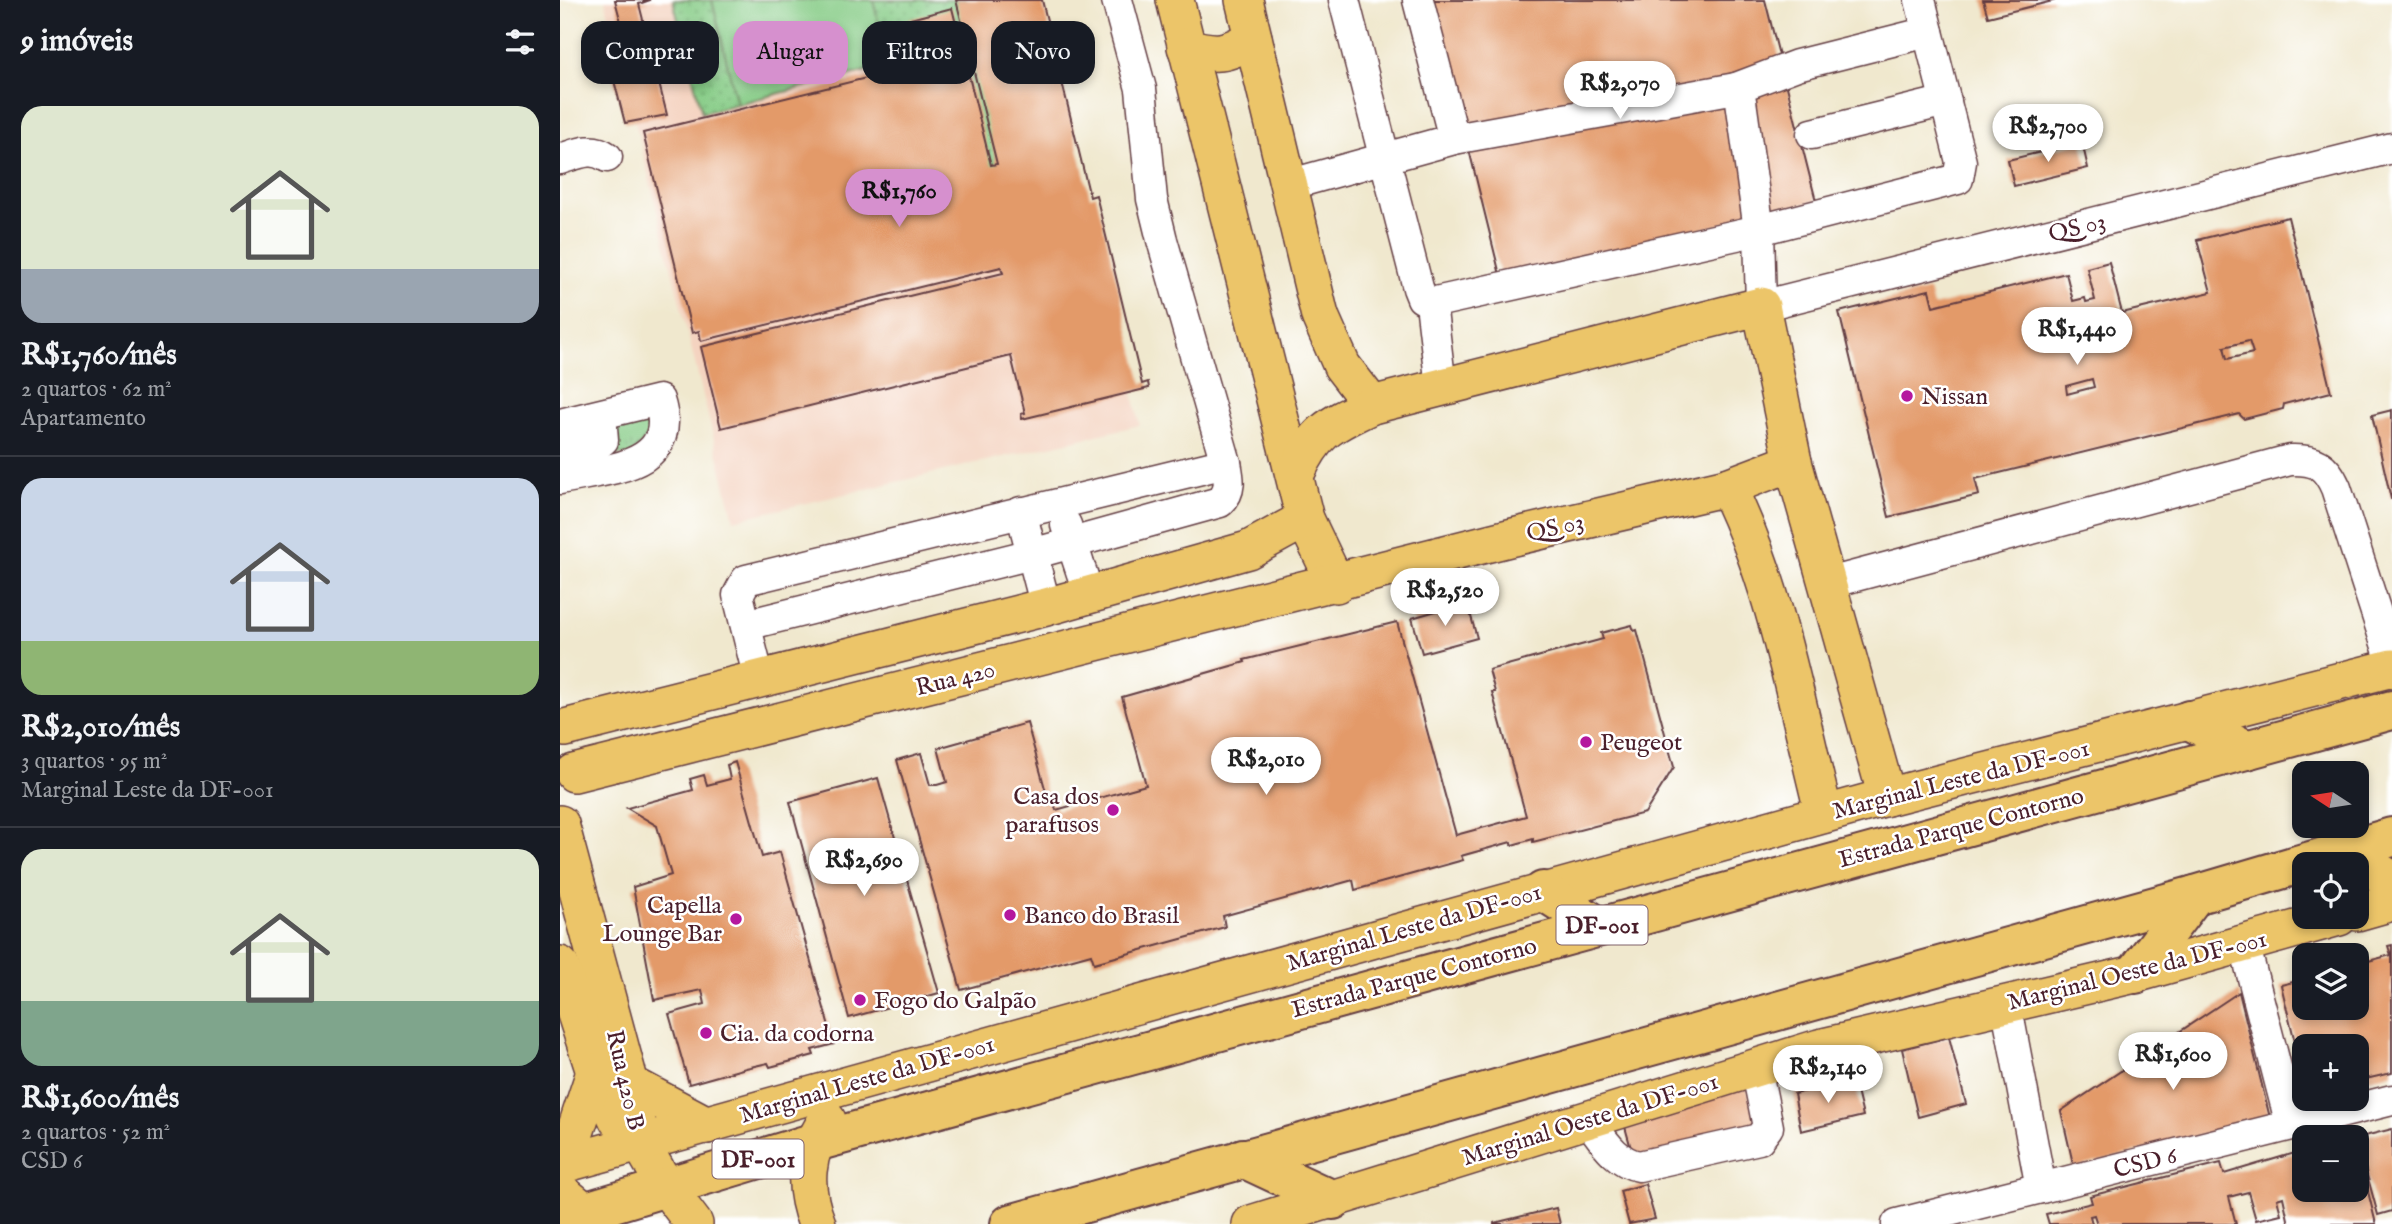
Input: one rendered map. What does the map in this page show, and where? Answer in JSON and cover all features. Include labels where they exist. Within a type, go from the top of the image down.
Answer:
[{"type":"highway","name":"Estrada Parque Contorno","points":[[572,1196],[666,1187],[812,1143],[2392,710]]},
{"type":"highway","points":[[2189,720],[2247,750]]},
{"type":"highway","points":[[2343,852],[2392,837]]},
{"type":"highway","points":[[1010,1224],[2292,867]]},
{"type":"highway","points":[[2369,867],[2392,880]]},
{"type":"highway","points":[[1543,891],[1598,926]]},
{"type":"highway","points":[[2135,974],[2195,895]]},
{"type":"highway","points":[[1243,1158],[1333,1200]]},
{"type":"main road","points":[[1175,0],[1296,473],[1305,519],[1336,584]]},
{"type":"main road","points":[[1244,0],[1320,316],[1342,366],[1372,405]]},
{"type":"main road","points":[[1186,47],[1213,54],[1233,51],[1253,38]]},
{"type":"main road","points":[[1761,306],[1793,462],[1887,797]]},
{"type":"main road","name":"QS 03","points":[[1296,473],[1310,444],[1334,423],[1372,405],[1761,306]]},
{"type":"main road","name":"QS 03","points":[[1336,584],[1509,538],[1727,487],[1793,462]]},
{"type":"main road","points":[[1727,487],[1747,526],[1784,653],[1824,814]]},
{"type":"main road","name":"Rua 420","points":[[563,725],[1046,607],[1248,550],[1305,519]]},
{"type":"main road","name":"Rua 420","points":[[567,787],[1336,584]]},
{"type":"main road","points":[[1784,653],[1816,651],[1842,640]]},
{"type":"main road","name":"Marginal Leste da DF-001","points":[[572,1196],[640,1144],[1824,814],[2392,668]]},
{"type":"main road","points":[[563,725],[575,758],[567,787]]},
{"type":"main road","name":"Rua 420 B","points":[[560,824],[630,1084],[640,1144]]},
{"type":"main road","points":[[2369,909],[2392,902]]},
{"type":"main road","name":"Marginal Oeste da DF-001","points":[[1262,1222],[1819,1048],[2135,974],[2295,929]]},
{"type":"main road","name":"Rua 420 B","points":[[560,964],[595,1072],[618,1120],[640,1144]]},
{"type":"main road","points":[[572,1196],[595,1072]]},
{"type":"main road","points":[[630,1084],[707,1125]]},
{"type":"main road","points":[[817,1224],[806,1180],[812,1143],[850,1084]]},
{"type":"main road","points":[[640,1144],[666,1187],[694,1224]]},
{"type":"street","points":[[746,625],[1032,554],[1220,502],[1229,490],[1226,463],[1152,199],[1141,89],[1117,0]]},
{"type":"street","points":[[1344,0],[1418,288],[1422,298],[1431,303],[1759,230],[1958,178],[1961,162],[1920,0]]},
{"type":"street","points":[[1418,0],[1454,139]]},
{"type":"street","points":[[1288,185],[1454,139],[1736,88],[1797,65],[1928,32]]},
{"type":"street","points":[[1736,88],[1741,101],[1759,230],[1761,306]]},
{"type":"street","points":[[1812,134],[1946,102]]},
{"type":"street","name":"QS 03","points":[[1761,306],[2392,148]]},
{"type":"street","points":[[560,159],[591,150],[599,151],[607,157]]},
{"type":"street","points":[[1431,303],[1441,387]]},
{"type":"street","points":[[560,424],[659,400],[664,415],[662,438],[651,454],[631,464],[560,479]]},
{"type":"street","points":[[560,452],[598,444],[603,440],[601,415]]},
{"type":"street","points":[[1829,583],[2290,460],[2306,459],[2317,462],[2328,470],[2336,488],[2392,662]]},
{"type":"street","points":[[759,679],[738,595],[747,580],[1226,463]]},
{"type":"street","points":[[1060,502],[1089,595]]},
{"type":"street","points":[[1021,512],[1046,607]]},
{"type":"street","points":[[2244,943],[2291,1125]]},
{"type":"street","points":[[2006,1003],[2041,1188]]},
{"type":"street","points":[[1588,1120],[1617,1156],[1628,1164],[1639,1166],[1759,1139],[1768,1127],[1756,1067]]},
{"type":"street","name":"CSD 6","points":[[1897,1224],[2392,1100]]},
{"type":"shaded area","points":[[605,0],[1043,0],[1048,21],[991,21],[991,84],[1062,84],[1140,425],[734,520],[626,84],[719,84],[719,21],[610,21]]},
{"type":"green space","points":[[673,0],[969,0],[973,21],[862,21],[862,72],[848,76],[848,21],[733,21],[733,84],[816,84],[702,113],[695,84],[719,84],[719,21],[678,21]]},
{"type":"green space","points":[[712,0],[873,0],[878,21],[862,21],[862,72],[848,76],[848,21],[733,21],[733,84],[815,84],[737,104]]},
{"type":"green space","points":[[977,47],[1015,268],[941,84],[977,84]]},
{"type":"green space","points":[[650,400],[653,430],[632,455],[560,455],[605,411]]},
{"type":"building","points":[[615,0],[650,0],[639,4],[643,21],[621,21]]},
{"type":"building","points":[[956,0],[1042,0],[1047,21],[991,21],[991,84],[1062,84],[1090,197],[1096,195],[1142,384],[1148,382],[1149,388],[1022,419],[1021,414],[1025,413],[1011,356],[721,428],[701,347],[1003,273],[1001,267],[701,341],[699,331],[692,333],[643,133],[862,79],[862,84],[971,84],[991,165],[997,164],[977,84],[977,21],[961,21]]},
{"type":"building","points":[[1432,0],[1765,0],[1816,201],[1501,279]]},
{"type":"building","points":[[1983,0],[2052,0],[2053,1],[1988,17]]},
{"type":"building","points":[[952,8],[955,21],[903,21]]},
{"type":"building","points":[[615,84],[659,84],[667,115],[625,123]]},
{"type":"building","points":[[2082,142],[2088,168],[2014,186],[2008,160]]},
{"type":"building","points":[[2288,217],[2331,392],[2284,404],[2283,409],[2244,419],[2239,414],[1975,479],[1979,495],[1889,517],[1839,312],[1929,290],[1933,306],[2066,273],[2073,301],[2085,298],[2086,302],[2095,300],[2087,268],[2109,262],[2122,313],[2211,292],[2197,240]],"holes":[[[2249,341],[2253,353],[2227,359],[2224,347]],[[2092,379],[2094,387],[2067,394],[2066,386]]]},
{"type":"building","points":[[2392,410],[2392,499],[2391,499],[2372,415]]},
{"type":"building","points":[[1467,602],[1477,638],[1422,653],[1412,618]]},
{"type":"building","points":[[1397,622],[1456,835],[1526,816],[1492,692],[1495,692],[1489,670],[1603,639],[1601,633],[1632,625],[1634,631],[1637,630],[1674,767],[1645,813],[1533,842],[1533,839],[1512,845],[1511,842],[1461,856],[1463,860],[1355,890],[1353,880],[1223,916],[1225,927],[1094,963],[1091,954],[961,990],[897,760],[921,753],[930,785],[937,785],[947,782],[938,748],[1027,723],[1049,803],[1054,802],[1056,810],[1146,785],[1122,697],[1245,662],[1244,660]]},
{"type":"building","points":[[735,762],[762,857],[780,852],[834,1044],[812,1050],[814,1055],[770,1067],[768,1063],[746,1068],[689,1084],[669,1014],[705,1004],[702,990],[654,1000],[633,887],[671,875],[657,826],[627,808],[693,790],[690,779],[704,775],[707,785],[730,779],[727,765]]},
{"type":"building","points":[[878,778],[939,993],[849,1018],[790,802]]},
{"type":"building","points":[[2392,945],[2392,1073],[2369,1078],[2369,1034],[2293,1034],[2281,985],[2292,982],[2292,1020],[2369,1020],[2369,961],[2391,955],[2388,946]]},
{"type":"building","points":[[2239,992],[2270,1118],[2074,1168],[2061,1111]]},
{"type":"building","points":[[1949,1037],[1966,1104],[1918,1117],[1902,1049]]},
{"type":"building","points":[[1854,1079],[1863,1116],[1801,1131],[1794,1094]]},
{"type":"building","points":[[1747,1085],[1758,1129],[1634,1159],[1622,1116]]},
{"type":"building","points":[[2392,1129],[2392,1211],[2378,1215],[2369,1182],[2369,1135]]},
{"type":"building","points":[[2292,1154],[2292,1202],[2369,1202],[2369,1196],[2376,1224],[2289,1224],[2283,1197],[2277,1199],[2281,1214],[2256,1220],[2248,1192],[2229,1197],[2236,1224],[2097,1224],[2094,1215],[2090,1216],[2092,1224],[2049,1224],[2046,1214],[2092,1203],[2090,1196],[2221,1163],[2224,1174]]},
{"type":"building","points":[[1645,1184],[1655,1219],[1629,1224],[1620,1191]]},
{"type":"building","points":[[1556,1208],[1560,1224],[1494,1224],[1494,1223]]},
{"type":"place","name":"Nissan","points":[[1907,396]]},
{"type":"place","name":"Peugeot","points":[[1586,742]]},
{"type":"place","name":"Casa dos parafusos","points":[[1113,810]]},
{"type":"place","name":"Banco do Brasil","points":[[1010,915]]},
{"type":"place","name":"Capella Lounge Bar","points":[[736,919]]},
{"type":"place","name":"Fogo do Galpão","points":[[860,1000]]},
{"type":"place","name":"Cia. da codorna","points":[[706,1033]]}]
